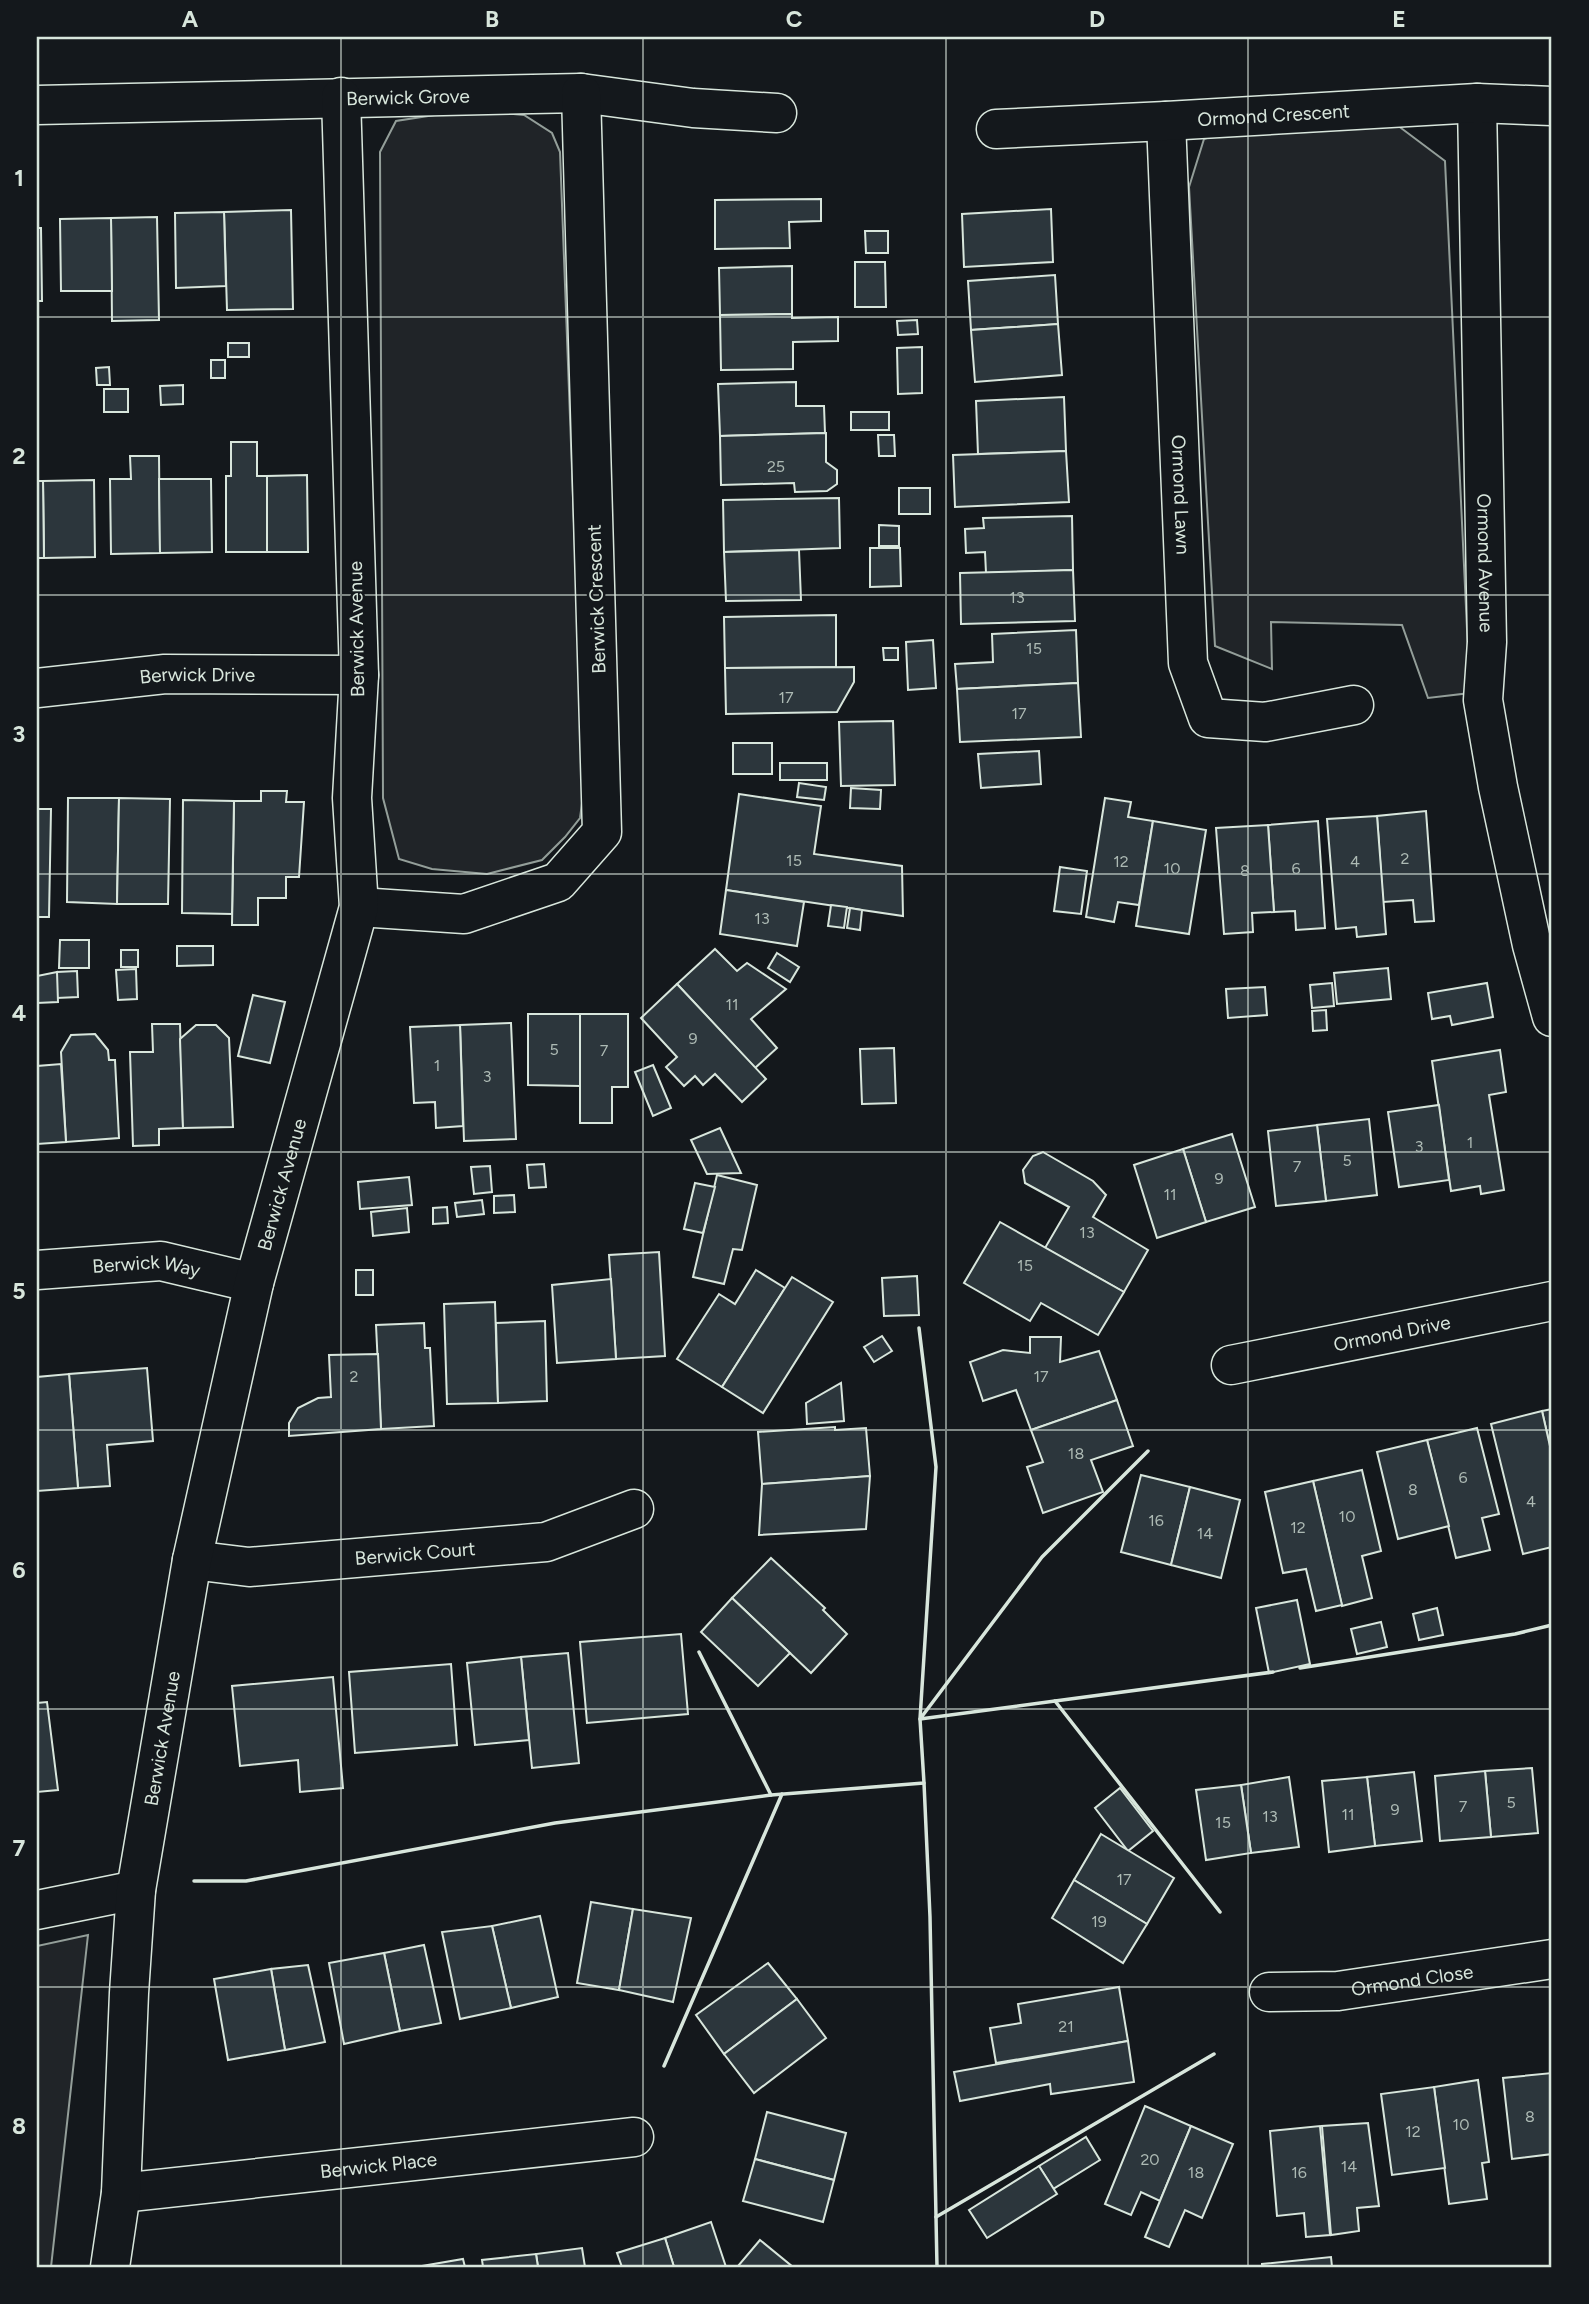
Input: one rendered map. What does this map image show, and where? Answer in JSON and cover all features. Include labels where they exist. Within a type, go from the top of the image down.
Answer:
[{"type":"street","name":"Berwick Grove","points":[[37,105],[581,93],[693,108],[777,113]]},
{"type":"street","name":"Berwick Crescent","points":[[359,907],[464,914],[558,882],[603,832],[581,93]]},
{"type":"street","name":"Berwick Avenue","points":[[110,2267],[121,2193],[136,1891],[192,1560],[254,1283],[359,907],[352,798],[359,675],[341,97]]},
{"type":"street","name":"Ormond Crescent","points":[[996,129],[1478,103],[1552,106]]},
{"type":"street","name":"Ormond Avenue","points":[[1478,103],[1487,642],[1483,700],[1498,787],[1542,944],[1552,1017]]},
{"type":"street","name":"Ormond Lawn","points":[[1166,121],[1188,663],[1208,718],[1265,722],[1354,705]]},
{"type":"street","name":"Berwick Drive","points":[[37,688],[165,674],[359,675]]},
{"type":"street","name":"Berwick Way","points":[[37,1270],[161,1261],[254,1283]]},
{"type":"street","name":"Ormond Drive","points":[[1231,1365],[1552,1301]]},
{"type":"street","name":"Berwick Court","points":[[192,1560],[249,1567],[546,1542],[634,1509]]},
{"type":"street","points":[[37,1910],[136,1891]]},
{"type":"street","name":"Ormond Close","points":[[1269,1992],[1338,1991],[1552,1959]]},
{"type":"street","name":"Berwick Place","points":[[121,2193],[634,2137]]},
{"type":"shaded area","points":[[467,110],[524,115],[552,133],[560,152],[584,789],[580,818],[542,860],[487,874],[432,869],[399,859],[383,798],[380,152],[396,121]]},
{"type":"shaded area","points":[[1397,125],[1445,161],[1470,693],[1428,698],[1402,625],[1271,622],[1272,669],[1215,646],[1189,187],[1204,139],[1233,129]]},
{"type":"shaded area","points":[[88,1935],[51,2267],[37,2267],[37,1946]]},
{"type":"building","points":[[821,199],[821,221],[789,222],[790,248],[715,249],[715,200]]},
{"type":"building","points":[[1051,209],[1053,262],[964,267],[962,214]]},
{"type":"building","points":[[291,210],[293,309],[227,310],[224,212]]},
{"type":"building","points":[[224,212],[226,286],[176,288],[175,213]]},
{"type":"building","points":[[157,217],[159,320],[112,321],[111,218]]},
{"type":"building","points":[[111,218],[112,291],[61,291],[60,219]]},
{"type":"building","points":[[37,228],[41,228],[42,301],[37,301]]},
{"type":"building","points":[[865,231],[888,231],[888,253],[866,253]]},
{"type":"building","points":[[855,262],[885,262],[886,307],[855,307]]},
{"type":"building","points":[[792,266],[792,314],[720,315],[719,268]]},
{"type":"building","points":[[1055,275],[1058,324],[971,330],[968,281]]},
{"type":"building","points":[[792,314],[792,318],[838,317],[838,341],[793,342],[793,369],[721,370],[720,315]]},
{"type":"building","points":[[917,320],[918,334],[898,335],[897,321]]},
{"type":"building","points":[[1058,324],[1062,375],[975,382],[971,330]]},
{"type":"building","points":[[228,343],[249,343],[249,357],[228,357]]},
{"type":"building","points":[[922,347],[922,393],[898,394],[897,348]]},
{"type":"building","points":[[211,360],[225,360],[225,378],[211,378]]},
{"type":"building","points":[[109,367],[110,385],[97,385],[96,368]]},
{"type":"building","points":[[796,382],[796,406],[824,406],[825,433],[720,436],[718,384]]},
{"type":"building","points":[[183,385],[183,404],[161,405],[160,386]]},
{"type":"building","points":[[104,389],[128,389],[128,412],[104,412]]},
{"type":"building","points":[[1064,397],[1066,451],[978,454],[976,401]]},
{"type":"building","points":[[851,412],[889,412],[889,430],[851,430]]},
{"type":"building","points":[[826,433],[826,462],[837,470],[837,484],[827,491],[795,492],[794,483],[721,485],[720,436]]},
{"type":"building","points":[[878,435],[894,435],[895,456],[879,456]]},
{"type":"building","points":[[231,442],[257,442],[257,476],[267,476],[267,552],[226,552],[226,476],[231,476]]},
{"type":"building","points":[[1066,451],[1069,502],[955,507],[953,455]]},
{"type":"building","points":[[130,456],[159,456],[160,553],[111,554],[110,479],[131,479]]},
{"type":"building","points":[[307,475],[308,552],[267,552],[267,476]]},
{"type":"building","points":[[159,479],[211,479],[212,552],[160,553]]},
{"type":"building","points":[[94,480],[95,557],[44,558],[43,481]]},
{"type":"building","points":[[37,481],[43,481],[44,558],[37,558]]},
{"type":"building","points":[[899,488],[930,488],[930,514],[899,514]]},
{"type":"building","points":[[839,498],[840,548],[724,552],[723,500]]},
{"type":"building","points":[[1072,516],[1073,570],[986,573],[985,552],[966,553],[965,529],[984,528],[983,518]]},
{"type":"building","points":[[879,525],[899,526],[899,546],[879,546]]},
{"type":"building","points":[[870,548],[900,548],[901,586],[870,587]]},
{"type":"building","points":[[799,550],[801,600],[726,601],[724,552]]},
{"type":"building","points":[[1073,570],[1075,621],[961,624],[960,573]]},
{"type":"building","points":[[836,615],[836,667],[725,668],[724,617]]},
{"type":"building","points":[[1076,630],[1078,683],[957,689],[955,664],[993,662],[992,634]]},
{"type":"building","points":[[933,640],[936,688],[908,690],[906,642]]},
{"type":"building","points":[[883,648],[898,648],[898,660],[884,660]]},
{"type":"building","points":[[854,667],[854,682],[837,712],[726,714],[725,668]]},
{"type":"building","points":[[1078,683],[1081,737],[960,742],[957,689]]},
{"type":"building","points":[[893,721],[895,785],[841,786],[839,722]]},
{"type":"building","points":[[733,743],[772,743],[772,774],[733,774]]},
{"type":"building","points":[[1039,751],[1041,784],[981,788],[978,754]]},
{"type":"building","points":[[780,763],[827,763],[827,780],[780,780]]},
{"type":"building","points":[[799,783],[826,787],[824,800],[797,797]]},
{"type":"building","points":[[851,788],[881,790],[880,809],[850,808]]},
{"type":"building","points":[[261,791],[287,791],[286,802],[304,802],[299,877],[286,877],[286,898],[258,898],[258,925],[232,925],[234,801],[261,801]]},
{"type":"building","points":[[739,794],[821,806],[814,854],[902,866],[903,916],[726,890]]},
{"type":"building","points":[[68,798],[119,798],[117,904],[67,902]]},
{"type":"building","points":[[119,798],[170,799],[168,904],[117,904]]},
{"type":"building","points":[[1105,798],[1131,802],[1128,817],[1153,821],[1139,905],[1118,902],[1114,922],[1086,917]]},
{"type":"building","points":[[183,800],[234,801],[232,914],[182,913]]},
{"type":"building","points":[[37,809],[51,809],[49,917],[37,917]]},
{"type":"building","points":[[1426,811],[1434,921],[1415,922],[1413,900],[1383,902],[1377,816]]},
{"type":"building","points":[[1377,816],[1386,934],[1357,937],[1356,927],[1336,929],[1327,819]]},
{"type":"building","points":[[1153,821],[1206,830],[1189,934],[1136,926]]},
{"type":"building","points":[[1318,821],[1325,928],[1296,930],[1295,911],[1274,912],[1268,825]]},
{"type":"building","points":[[1268,825],[1274,912],[1252,913],[1253,932],[1224,934],[1216,828]]},
{"type":"building","points":[[1060,867],[1087,871],[1081,914],[1054,911]]},
{"type":"building","points":[[726,890],[804,902],[797,946],[720,934]]},
{"type":"building","points":[[831,905],[847,907],[844,928],[828,926]]},
{"type":"building","points":[[850,908],[862,910],[860,930],[847,928]]},
{"type":"building","points":[[60,940],[89,940],[89,968],[59,968]]},
{"type":"building","points":[[177,946],[213,946],[213,965],[177,966]]},
{"type":"building","points":[[715,949],[737,971],[747,963],[786,989],[751,1019],[777,1048],[755,1068],[677,984]]},
{"type":"building","points":[[121,950],[138,950],[138,967],[121,967]]},
{"type":"building","points":[[777,953],[799,967],[790,982],[768,968]]},
{"type":"building","points":[[1388,968],[1391,999],[1337,1004],[1334,973]]},
{"type":"building","points":[[136,969],[137,999],[118,1000],[116,970]]},
{"type":"building","points":[[77,971],[78,997],[57,998],[57,972]]},
{"type":"building","points":[[57,972],[58,1002],[37,1003],[37,976]]},
{"type":"building","points":[[1332,983],[1334,1006],[1312,1008],[1310,985]]},
{"type":"building","points":[[1487,983],[1493,1017],[1452,1025],[1450,1016],[1432,1019],[1428,993]]},
{"type":"building","points":[[677,984],[766,1079],[742,1102],[715,1074],[703,1085],[695,1076],[684,1086],[666,1067],[677,1057],[641,1018]]},
{"type":"building","points":[[1265,987],[1267,1015],[1228,1018],[1226,989]]},
{"type":"building","points":[[253,995],[285,1002],[270,1063],[238,1056]]},
{"type":"building","points":[[1326,1010],[1327,1030],[1313,1031],[1312,1011]]},
{"type":"building","points":[[528,1014],[580,1014],[580,1086],[528,1085]]},
{"type":"building","points":[[580,1014],[628,1014],[628,1087],[612,1087],[612,1123],[580,1123]]},
{"type":"building","points":[[511,1023],[516,1139],[464,1141],[460,1025]]},
{"type":"building","points":[[152,1024],[180,1024],[183,1128],[159,1129],[159,1145],[133,1146],[130,1052],[153,1052]]},
{"type":"building","points":[[196,1025],[216,1025],[229,1038],[233,1127],[183,1128],[180,1039]]},
{"type":"building","points":[[460,1025],[463,1126],[436,1128],[435,1102],[414,1103],[410,1027]]},
{"type":"building","points":[[95,1034],[108,1050],[109,1060],[115,1060],[119,1138],[66,1142],[61,1052],[71,1035]]},
{"type":"building","points":[[894,1048],[896,1103],[862,1104],[860,1049]]},
{"type":"building","points":[[1500,1050],[1506,1092],[1489,1095],[1504,1190],[1481,1194],[1480,1186],[1451,1191],[1432,1061]]},
{"type":"building","points":[[61,1064],[66,1142],[37,1144],[37,1066]]},
{"type":"building","points":[[653,1065],[671,1108],[653,1116],[635,1072]]},
{"type":"building","points":[[1439,1105],[1449,1180],[1399,1187],[1388,1112]]},
{"type":"building","points":[[1369,1119],[1377,1195],[1326,1201],[1317,1125]]},
{"type":"building","points":[[1317,1125],[1326,1201],[1276,1206],[1268,1131]]},
{"type":"building","points":[[720,1128],[741,1173],[707,1174],[691,1140]]},
{"type":"building","points":[[1232,1134],[1255,1207],[1206,1222],[1183,1149]]},
{"type":"building","points":[[1183,1149],[1206,1222],[1157,1238],[1134,1165]]},
{"type":"building","points":[[1043,1152],[1093,1181],[1106,1195],[1093,1217],[1148,1250],[1124,1292],[1045,1248],[1069,1207],[1025,1183],[1023,1170],[1033,1156]]},
{"type":"building","points":[[544,1164],[546,1187],[529,1188],[527,1165]]},
{"type":"building","points":[[490,1166],[492,1192],[474,1194],[471,1167]]},
{"type":"building","points":[[717,1175],[757,1185],[742,1250],[733,1249],[724,1284],[693,1277]]},
{"type":"building","points":[[409,1177],[412,1205],[360,1209],[358,1182]]},
{"type":"building","points":[[695,1183],[715,1187],[703,1233],[684,1229]]},
{"type":"building","points":[[514,1195],[515,1212],[494,1213],[494,1196]]},
{"type":"building","points":[[482,1200],[484,1214],[457,1217],[455,1203]]},
{"type":"building","points":[[447,1207],[448,1223],[433,1224],[433,1208]]},
{"type":"building","points":[[407,1208],[409,1232],[373,1236],[371,1212]]},
{"type":"building","points":[[1000,1222],[1124,1292],[1098,1335],[1041,1303],[1030,1321],[964,1283]]},
{"type":"building","points":[[659,1252],[665,1356],[616,1359],[609,1255]]},
{"type":"building","points":[[356,1270],[373,1270],[373,1295],[356,1295]]},
{"type":"building","points":[[756,1270],[785,1288],[722,1387],[677,1359],[719,1294],[735,1304]]},
{"type":"building","points":[[917,1276],[919,1315],[884,1316],[882,1278]]},
{"type":"building","points":[[792,1277],[833,1302],[763,1413],[722,1387]]},
{"type":"building","points":[[611,1279],[616,1359],[557,1363],[552,1285]]},
{"type":"building","points":[[495,1302],[498,1403],[447,1404],[444,1304]]},
{"type":"building","points":[[545,1321],[547,1401],[498,1403],[496,1323]]},
{"type":"building","points":[[424,1323],[425,1348],[430,1348],[434,1426],[381,1429],[376,1325]]},
{"type":"building","points":[[882,1336],[892,1351],[874,1362],[864,1347]]},
{"type":"building","points":[[1030,1337],[1061,1337],[1060,1362],[1099,1351],[1117,1400],[1031,1430],[1016,1390],[983,1401],[970,1362],[1003,1350],[1030,1353]]},
{"type":"building","points":[[378,1354],[381,1429],[289,1436],[289,1423],[298,1408],[318,1398],[331,1397],[329,1355]]},
{"type":"building","points":[[147,1368],[153,1441],[107,1445],[110,1486],[78,1488],[69,1374]]},
{"type":"building","points":[[69,1374],[78,1488],[37,1491],[37,1377]]},
{"type":"building","points":[[841,1383],[844,1421],[807,1424],[806,1403]]},
{"type":"building","points":[[1117,1400],[1133,1446],[1091,1460],[1103,1492],[1043,1513],[1027,1467],[1043,1462],[1031,1430]]},
{"type":"building","points":[[1552,1409],[1552,1455],[1542,1411]]},
{"type":"building","points":[[1542,1411],[1552,1455],[1552,1547],[1523,1554],[1491,1424]]},
{"type":"building","points":[[835,1427],[835,1430],[866,1428],[870,1476],[762,1484],[758,1432]]},
{"type":"building","points":[[1477,1428],[1499,1514],[1482,1518],[1490,1550],[1456,1558],[1427,1440]]},
{"type":"building","points":[[1427,1440],[1449,1526],[1398,1539],[1377,1452]]},
{"type":"building","points":[[1362,1470],[1381,1551],[1362,1556],[1372,1598],[1342,1606],[1313,1481]]},
{"type":"building","points":[[1141,1475],[1190,1487],[1171,1565],[1121,1552]]},
{"type":"building","points":[[870,1476],[866,1529],[759,1535],[762,1484]]},
{"type":"building","points":[[1313,1481],[1342,1605],[1316,1611],[1306,1569],[1283,1573],[1265,1492]]},
{"type":"building","points":[[1190,1487],[1240,1500],[1221,1578],[1171,1565]]},
{"type":"building","points":[[771,1558],[825,1608],[823,1610],[847,1634],[811,1673],[732,1598]]},
{"type":"building","points":[[732,1598],[790,1653],[758,1686],[701,1632]]},
{"type":"building","points":[[1297,1600],[1310,1664],[1269,1673],[1256,1608]]},
{"type":"building","points":[[1437,1608],[1443,1635],[1419,1640],[1413,1614]]},
{"type":"building","points":[[1381,1622],[1387,1647],[1357,1654],[1351,1629]]},
{"type":"building","points":[[681,1634],[688,1714],[587,1723],[580,1642]]},
{"type":"building","points":[[568,1653],[579,1763],[532,1768],[521,1657]]},
{"type":"building","points":[[521,1657],[529,1740],[475,1745],[467,1663]]},
{"type":"building","points":[[451,1664],[457,1745],[355,1753],[349,1672]]},
{"type":"building","points":[[333,1677],[343,1788],[300,1792],[298,1760],[240,1766],[232,1686]]},
{"type":"building","points":[[47,1702],[58,1790],[37,1792],[37,1703]]},
{"type":"building","points":[[1532,1768],[1538,1833],[1491,1837],[1485,1771]]},
{"type":"building","points":[[1485,1771],[1491,1837],[1440,1841],[1435,1776]]},
{"type":"building","points":[[1414,1772],[1422,1841],[1375,1846],[1367,1777]]},
{"type":"building","points":[[1289,1777],[1299,1847],[1251,1853],[1241,1785]]},
{"type":"building","points":[[1367,1777],[1375,1846],[1329,1852],[1322,1781]]},
{"type":"building","points":[[1241,1785],[1251,1853],[1206,1860],[1196,1790]]},
{"type":"building","points":[[1120,1788],[1153,1831],[1128,1851],[1095,1808]]},
{"type":"building","points":[[1101,1834],[1174,1878],[1147,1924],[1074,1880]]},
{"type":"building","points":[[1074,1880],[1147,1924],[1123,1963],[1052,1918]]},
{"type":"building","points":[[591,1902],[633,1909],[619,1990],[577,1983]]},
{"type":"building","points":[[633,1909],[691,1918],[673,2002],[619,1990]]},
{"type":"building","points":[[540,1916],[558,1997],[511,2008],[492,1926]]},
{"type":"building","points":[[492,1926],[511,2008],[460,2019],[442,1932]]},
{"type":"building","points":[[424,1945],[441,2023],[400,2031],[384,1953]]},
{"type":"building","points":[[384,1953],[400,2031],[344,2044],[329,1963]]},
{"type":"building","points":[[768,1963],[797,1999],[724,2054],[696,2015]]},
{"type":"building","points":[[308,1965],[325,2042],[285,2050],[271,1969]]},
{"type":"building","points":[[271,1969],[285,2050],[228,2060],[214,1979]]},
{"type":"building","points":[[1119,1987],[1128,2041],[996,2063],[990,2028],[1021,2023],[1018,2004]]},
{"type":"building","points":[[797,1999],[826,2038],[754,2093],[724,2054]]},
{"type":"building","points":[[1128,2041],[1134,2082],[1051,2094],[1050,2084],[960,2101],[954,2072]]},
{"type":"building","points":[[1552,2073],[1552,2154],[1512,2159],[1503,2078]]},
{"type":"building","points":[[1478,2080],[1489,2162],[1482,2163],[1487,2199],[1449,2204],[1434,2087]]},
{"type":"building","points":[[1434,2087],[1445,2168],[1392,2175],[1381,2094]]},
{"type":"building","points":[[1145,2106],[1191,2126],[1160,2201],[1141,2192],[1131,2215],[1105,2204]]},
{"type":"building","points":[[767,2112],[846,2133],[834,2180],[755,2159]]},
{"type":"building","points":[[1368,2123],[1379,2206],[1357,2208],[1359,2231],[1331,2235],[1322,2126]]},
{"type":"building","points":[[1191,2126],[1233,2144],[1202,2218],[1185,2210],[1169,2247],[1145,2237]]},
{"type":"building","points":[[1320,2126],[1330,2235],[1306,2237],[1304,2213],[1277,2216],[1270,2131]]},
{"type":"building","points":[[1086,2137],[1100,2160],[1053,2189],[1039,2166]]},
{"type":"building","points":[[755,2159],[834,2180],[823,2222],[743,2201]]},
{"type":"building","points":[[1039,2166],[1057,2194],[987,2238],[969,2210]]},
{"type":"building","points":[[711,2222],[726,2267],[674,2267],[665,2238]]},
{"type":"building","points":[[665,2238],[674,2267],[622,2267],[617,2253]]},
{"type":"building","points":[[760,2240],[793,2267],[738,2266]]},
{"type":"building","points":[[582,2248],[585,2267],[538,2267],[536,2254]]},
{"type":"building","points":[[536,2254],[538,2267],[483,2267],[482,2260]]},
{"type":"building","points":[[1331,2257],[1332,2267],[1262,2267],[1262,2264]]},
{"type":"building","points":[[463,2259],[465,2267],[416,2267]]},
{"type":"wall","points":[[699,1652],[771,1795],[924,1783],[920,1719],[936,1467],[919,1328]]},
{"type":"wall","points":[[1055,1701],[920,1719],[1042,1557],[1148,1451]]},
{"type":"wall","points":[[1300,1668],[1515,1634],[1552,1625]]},
{"type":"wall","points":[[1220,1912],[1055,1701],[1273,1672]]},
{"type":"wall","points":[[924,1783],[930,1917],[937,2267]]},
{"type":"wall","points":[[664,2066],[782,1794]]},
{"type":"wall","points":[[194,1881],[246,1881],[555,1823],[771,1795]]},
{"type":"wall","points":[[936,2217],[1214,2054]]}]
